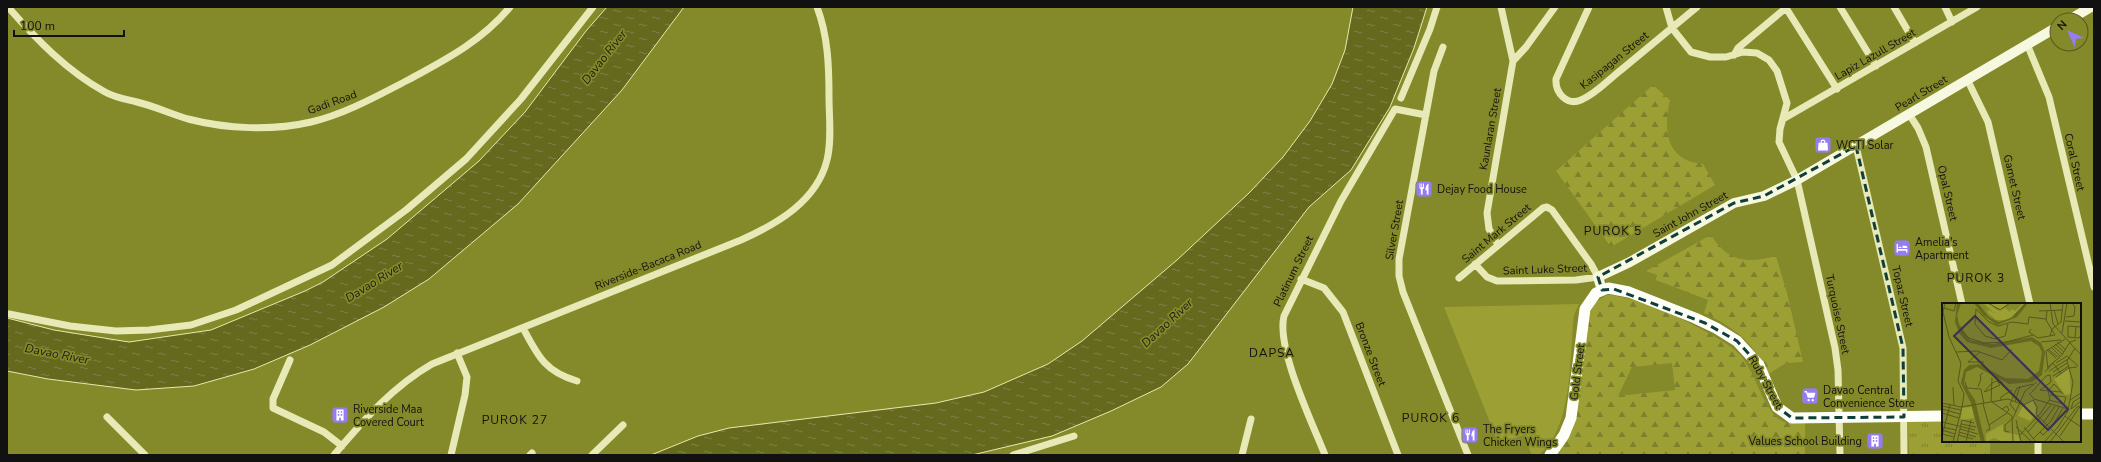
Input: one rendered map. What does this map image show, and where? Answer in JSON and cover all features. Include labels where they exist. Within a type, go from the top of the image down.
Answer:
[{"type":"main road","name":"Ruby Street","points":[[1602,290],[1614,288],[1629,292],[1705,323],[1727,334],[1753,356],[1763,374],[1774,402],[1787,415],[1797,419],[1942,416]]},
{"type":"main road","name":"Gold Street","points":[[1550,455],[1564,435],[1571,418],[1585,309],[1591,298],[1602,290]]},
{"type":"main road","points":[[2081,414],[2094,414]]},
{"type":"street","name":"Gadi Road","points":[[8,7],[51,53],[78,75],[117,98],[137,102],[190,119],[231,126],[284,126],[311,122],[337,114],[364,102],[450,57],[488,31],[510,7]]},
{"type":"street","points":[[9,314],[70,326],[116,331],[150,330],[191,325],[236,310],[332,265],[406,210],[466,158],[521,99],[593,7]]},
{"type":"street","name":"Riverside-Bacaca Road","points":[[334,455],[381,402],[399,386],[432,364],[753,235],[792,210],[812,192],[824,170],[829,148],[827,50],[824,27],[816,7]]},
{"type":"street","points":[[1401,98],[1437,7]]},
{"type":"street","points":[[1501,7],[1513,61]]},
{"type":"street","points":[[1513,61],[1526,47],[1555,7]]},
{"type":"street","name":"Kasipagan Street","points":[[1589,7],[1556,79],[1557,90],[1568,100],[1580,100],[1595,92],[1697,7]]},
{"type":"street","points":[[1666,7],[1672,28]]},
{"type":"street","points":[[1734,55],[1741,46],[1787,7],[1837,89]]},
{"type":"street","points":[[1840,7],[1876,66]]},
{"type":"street","points":[[1894,7],[1915,43]]},
{"type":"street","points":[[1945,7],[1952,22]]},
{"type":"street","name":"Lapiz Lazull Street","points":[[1783,119],[1977,7]]},
{"type":"street","name":"Turquoise Street","points":[[1672,28],[1687,48],[1696,54],[1710,57],[1734,55],[1743,52],[1757,53],[1773,65],[1786,96],[1787,103],[1779,142],[1797,180],[1835,348],[1840,455]]},
{"type":"street","name":"Pearl Street","points":[[1797,180],[2049,32]]},
{"type":"street","name":"Coral Street","points":[[2027,44],[2049,97],[2094,287]]},
{"type":"street","name":"Silver Street","points":[[1443,47],[1436,63],[1426,114],[1400,259],[1399,276],[1403,292],[1468,455]]},
{"type":"street","name":"Kaunlaran Street","points":[[1498,245],[1489,229],[1487,213],[1513,61]]},
{"type":"street","name":"Garnet Street","points":[[1967,79],[1988,122],[2030,303]]},
{"type":"street","name":"Platinum Street","points":[[1324,455],[1290,365],[1282,336],[1284,316],[1301,278],[1341,201],[1395,109],[1426,114]]},
{"type":"street","name":"Opal Street","points":[[1908,114],[1918,128],[1926,147],[1962,303]]},
{"type":"street","name":"Topaz Street","points":[[1856,146],[1903,348],[1904,455]]},
{"type":"street","name":"Saint John Street","points":[[1598,277],[1619,268],[1734,203],[1764,196],[1797,180]]},
{"type":"street","name":"Saint Mark Street","points":[[1459,278],[1543,208],[1547,207],[1552,210],[1591,264],[1598,277]]},
{"type":"street","name":"Saint Luke Street","points":[[1476,264],[1488,277],[1497,281],[1576,280],[1598,277]]},
{"type":"street","points":[[1598,277],[1602,290]]},
{"type":"street","name":"Bronze Street","points":[[1301,278],[1324,288],[1343,312],[1398,455]]},
{"type":"street","points":[[523,328],[545,366],[563,377],[577,381]]},
{"type":"street","points":[[451,455],[465,395],[467,377],[457,353]]},
{"type":"street","points":[[290,360],[273,399],[273,408],[324,432],[342,446]]},
{"type":"street","points":[[107,417],[145,455]]},
{"type":"street","points":[[1242,455],[1251,419]]},
{"type":"street","points":[[592,455],[623,426]]},
{"type":"street","points":[[1012,455],[1074,436]]},
{"type":"street","points":[[2038,442],[2038,455]]},
{"type":"highlighted area","points":[[1856,146],[1903,348],[1904,417],[1792,418],[1777,407],[1759,365],[1737,341],[1705,323],[1614,289],[1602,290],[1598,277],[1734,203],[1764,196]]},
{"type":"green space","points":[[1653,85],[1670,100],[1667,122],[1670,142],[1674,150],[1681,157],[1691,162],[1703,164],[1715,185],[1611,247],[1556,171]]},
{"type":"green space","points":[[1711,235],[1724,251],[1739,259],[1756,260],[1776,256],[1787,293],[1803,362],[1786,363],[1767,375],[1757,354],[1742,337],[1734,330],[1704,313],[1708,300],[1656,280],[1657,275],[1646,271]]},
{"type":"green space","points":[[1607,295],[1620,296],[1636,301],[1656,308],[1696,326],[1729,346],[1745,361],[1770,410],[1777,417],[1786,423],[1805,422],[1805,455],[1557,455],[1565,443],[1575,421],[1590,313],[1596,302]],"holes":[[[1672,363],[1675,390],[1618,396],[1632,367]]]},
{"type":"green space","points":[[1579,304],[1574,315],[1568,390],[1559,427],[1550,442],[1539,455],[1532,455],[1523,435],[1499,445],[1444,307]]},
{"type":"green space","points":[[1908,420],[1942,420],[1942,442],[1990,442],[1990,455],[1909,455]]},
{"type":"water","name":"Davao River","points":[[607,7],[684,7],[622,90],[518,204],[429,279],[384,307],[310,345],[254,369],[194,386],[136,390],[48,379],[7,371],[7,318],[54,330],[129,342],[211,330],[323,282],[387,239],[479,161],[525,112],[586,31]]},
{"type":"water","name":"Davao River","points":[[1353,7],[1427,7],[1414,48],[1390,107],[1351,170],[1309,207],[1188,364],[1161,387],[1111,411],[1052,436],[972,455],[651,455],[698,436],[729,428],[936,403],[984,392],[1048,364],[1082,341],[1177,260],[1249,193],[1283,157],[1310,121],[1332,84],[1345,50]]},
{"type":"place","name":"WCTI Solar","points":[[1823,145]]},
{"type":"place","name":"Dejay Food House","points":[[1424,189]]},
{"type":"place","name":"Amelia's Apartment","points":[[1902,248]]},
{"type":"place","name":"Davao Central Convenience Store","points":[[1810,396]]},
{"type":"place","name":"Riverside Maa Covered Court","points":[[340,415]]},
{"type":"place","name":"The Fryers Chicken Wings","points":[[1470,435]]},
{"type":"place","name":"Values School Building","points":[[1875,441]]},
{"type":"district","name":"PUROK 5","points":[[1613,231]]},
{"type":"district","name":"PUROK 3","points":[[1976,278]]},
{"type":"district","name":"DAPSA","points":[[1272,353]]},
{"type":"district","name":"PUROK 6","points":[[1431,418]]},
{"type":"district","name":"PUROK 27","points":[[515,420]]}]
